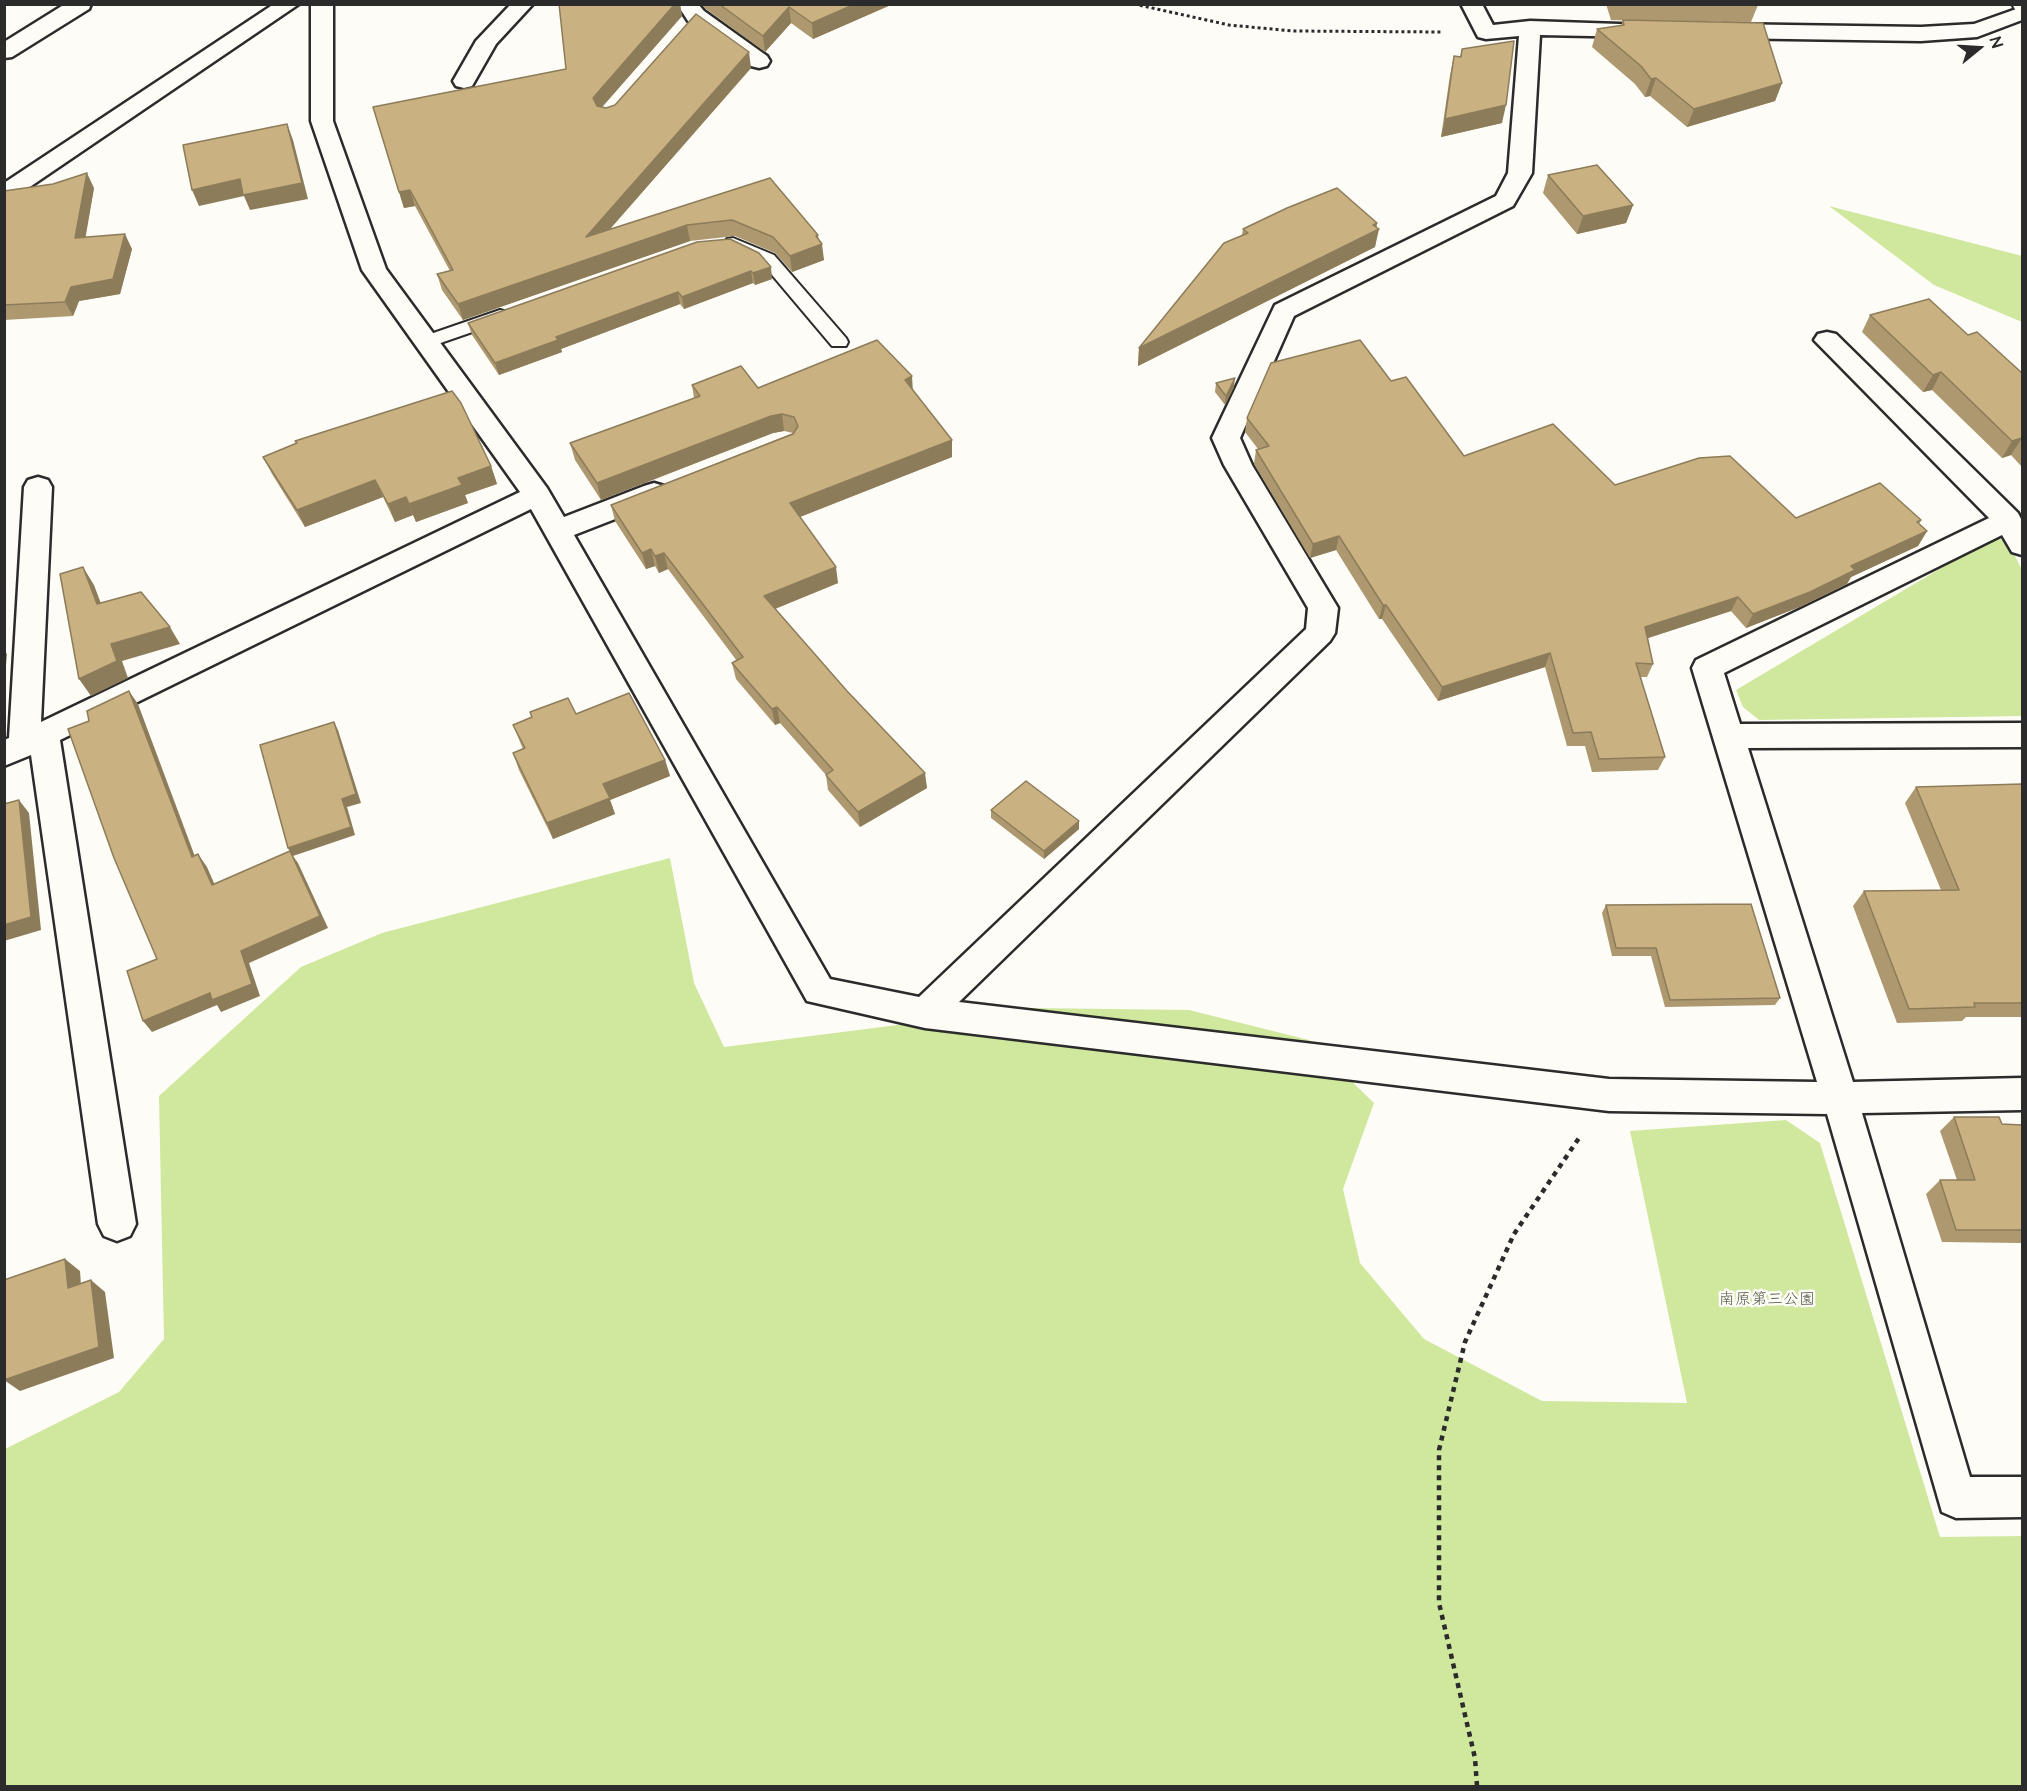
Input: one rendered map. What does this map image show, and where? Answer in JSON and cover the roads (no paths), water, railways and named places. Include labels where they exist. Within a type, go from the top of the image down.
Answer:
[{"type":"street","points":[[4,52],[81,4]]},
{"type":"street","points":[[4,194],[289,4]]},
{"type":"street","points":[[322,4],[322,121],[374,270],[537,495],[819,991],[925,1013],[1609,1095],[1840,1098],[2022,1095]]},
{"type":"street","points":[[464,81],[487,41],[524,4]]},
{"type":"street","points":[[1471,4],[1486,32],[1530,28],[1660,30]]},
{"type":"street","points":[[680,34],[692,10],[759,61]]},
{"type":"street","points":[[1707,31],[1921,34],[1977,30],[2022,13]]},
{"type":"street","points":[[925,1013],[1320,633],[1323,608],[1238,465],[1226,438],[1284,311],[1505,201],[1520,173],[1530,28]]},
{"type":"street","points":[[1827,340],[2008,520],[2022,545]]},
{"type":"street","points":[[557,531],[676,484]]},
{"type":"street","points":[[38,487],[24,744],[117,1224]]},
{"type":"street","points":[[24,744],[537,495]]},
{"type":"street","points":[[2008,520],[1707,668],[1840,1098],[1956,1498],[2022,1497]]},
{"type":"street","points":[[1729,736],[2022,735]]},
{"type":"lane","points":[[2019,4],[2022,8]]},
{"type":"lane","points":[[715,245],[734,243],[768,259],[839,342]]},
{"type":"lane","points":[[426,342],[516,310]]},
{"type":"park label","name":"南原第三公園","points":[[1767,1301]]}]
